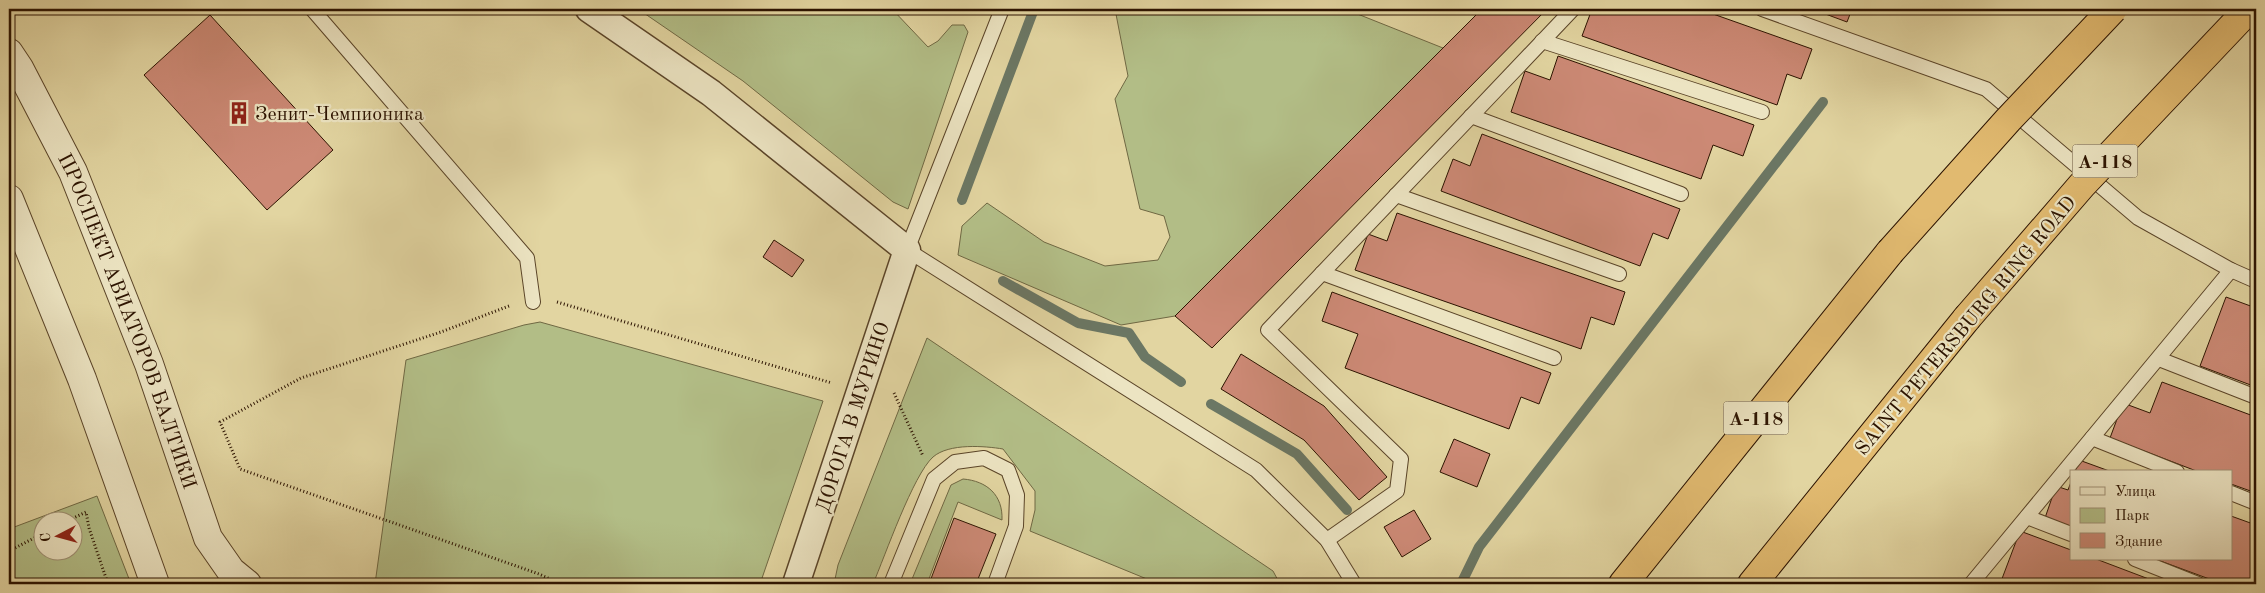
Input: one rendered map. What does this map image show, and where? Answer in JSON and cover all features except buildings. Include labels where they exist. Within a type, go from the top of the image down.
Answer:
[{"type":"highway","name":"А-118","points":[[1623,584],[1890,252],[2008,120],[2113,9]]},
{"type":"highway","name":"SAINT PETERSBURG RING ROAD","points":[[1752,584],[1967,318],[2082,185],[2249,9]]},
{"type":"street","points":[[589,9],[711,93],[907,250]]},
{"type":"street","name":"ПРОСПЕКТ АВИАТОРОВ БАЛТИКИ","points":[[9,53],[19,68],[73,172],[152,373],[208,538],[231,571],[247,584]]},
{"type":"street","points":[[9,199],[82,379],[155,584]]},
{"type":"street","name":"ДОРОГА В МУРИНО","points":[[796,584],[907,250]]},
{"type":"lane","points":[[312,9],[527,258],[533,302]]},
{"type":"lane","points":[[1002,9],[907,250],[1256,470],[1327,540],[1354,584]]},
{"type":"lane","points":[[1327,540],[1397,492],[1401,459],[1268,330],[1572,9]]},
{"type":"lane","points":[[1762,9],[1986,89],[2138,218],[2231,270],[2256,281]]},
{"type":"lane","points":[[1542,41],[1762,112]]},
{"type":"lane","points":[[1471,116],[1681,194]]},
{"type":"lane","points":[[1396,195],[1619,274]]},
{"type":"lane","points":[[1971,584],[2231,270]]},
{"type":"lane","points":[[1322,273],[1554,358]]},
{"type":"lane","points":[[2158,359],[2256,397]]},
{"type":"lane","points":[[2092,438],[2173,470]]},
{"type":"lane","points":[[892,584],[934,479],[955,462],[984,458],[1008,470],[1017,495],[1016,526],[995,584]]},
{"type":"lane","points":[[2232,493],[2256,503]]},
{"type":"lane","points":[[2027,517],[2070,534]]},
{"type":"lane","points":[[2137,560],[2198,584]]},
{"type":"path","points":[[561,584],[539,574],[240,469],[220,422],[301,378],[441,332],[507,306],[548,299],[833,384],[859,397]]},
{"type":"path","points":[[894,393],[934,479]]},
{"type":"path","points":[[82,514],[86,512],[89,528],[108,584]]},
{"type":"path","points":[[9,551],[32,539]]},
{"type":"green space","points":[[638,9],[892,9],[928,47],[938,41],[952,25],[964,25],[968,32],[908,209],[893,202],[743,81]]},
{"type":"green space","points":[[1115,9],[1345,9],[1443,48],[1175,316],[1121,325],[958,255],[962,226],[987,203],[1044,242],[1105,266],[1158,260],[1170,237],[1164,216],[1140,209],[1115,99],[1128,76]]},
{"type":"green space","points":[[540,322],[823,401],[760,584],[375,584],[406,360]]},
{"type":"green space","points":[[927,338],[1273,571],[1280,584],[1159,584],[1030,531],[1035,510],[1035,491],[1003,449],[967,447],[948,449],[933,457],[925,466],[908,498],[873,584],[834,584],[838,565]]},
{"type":"green space","points":[[963,479],[972,480],[992,491],[1000,503],[1002,520],[958,502],[927,584],[910,584],[951,485]]},
{"type":"green space","points":[[97,496],[131,584],[9,584],[9,529],[32,520],[32,560],[82,560],[82,510],[60,510]]},
{"type":"waterway","points":[[962,200],[1034,9]]},
{"type":"waterway","points":[[1461,584],[1479,547],[1823,102]]},
{"type":"waterway","points":[[1003,281],[1078,323],[1129,333],[1145,357],[1181,382]]},
{"type":"waterway","points":[[1211,404],[1297,454],[1347,510]]},
{"type":"place","name":"Зенит-Чемпионика","points":[[239,113]]}]
